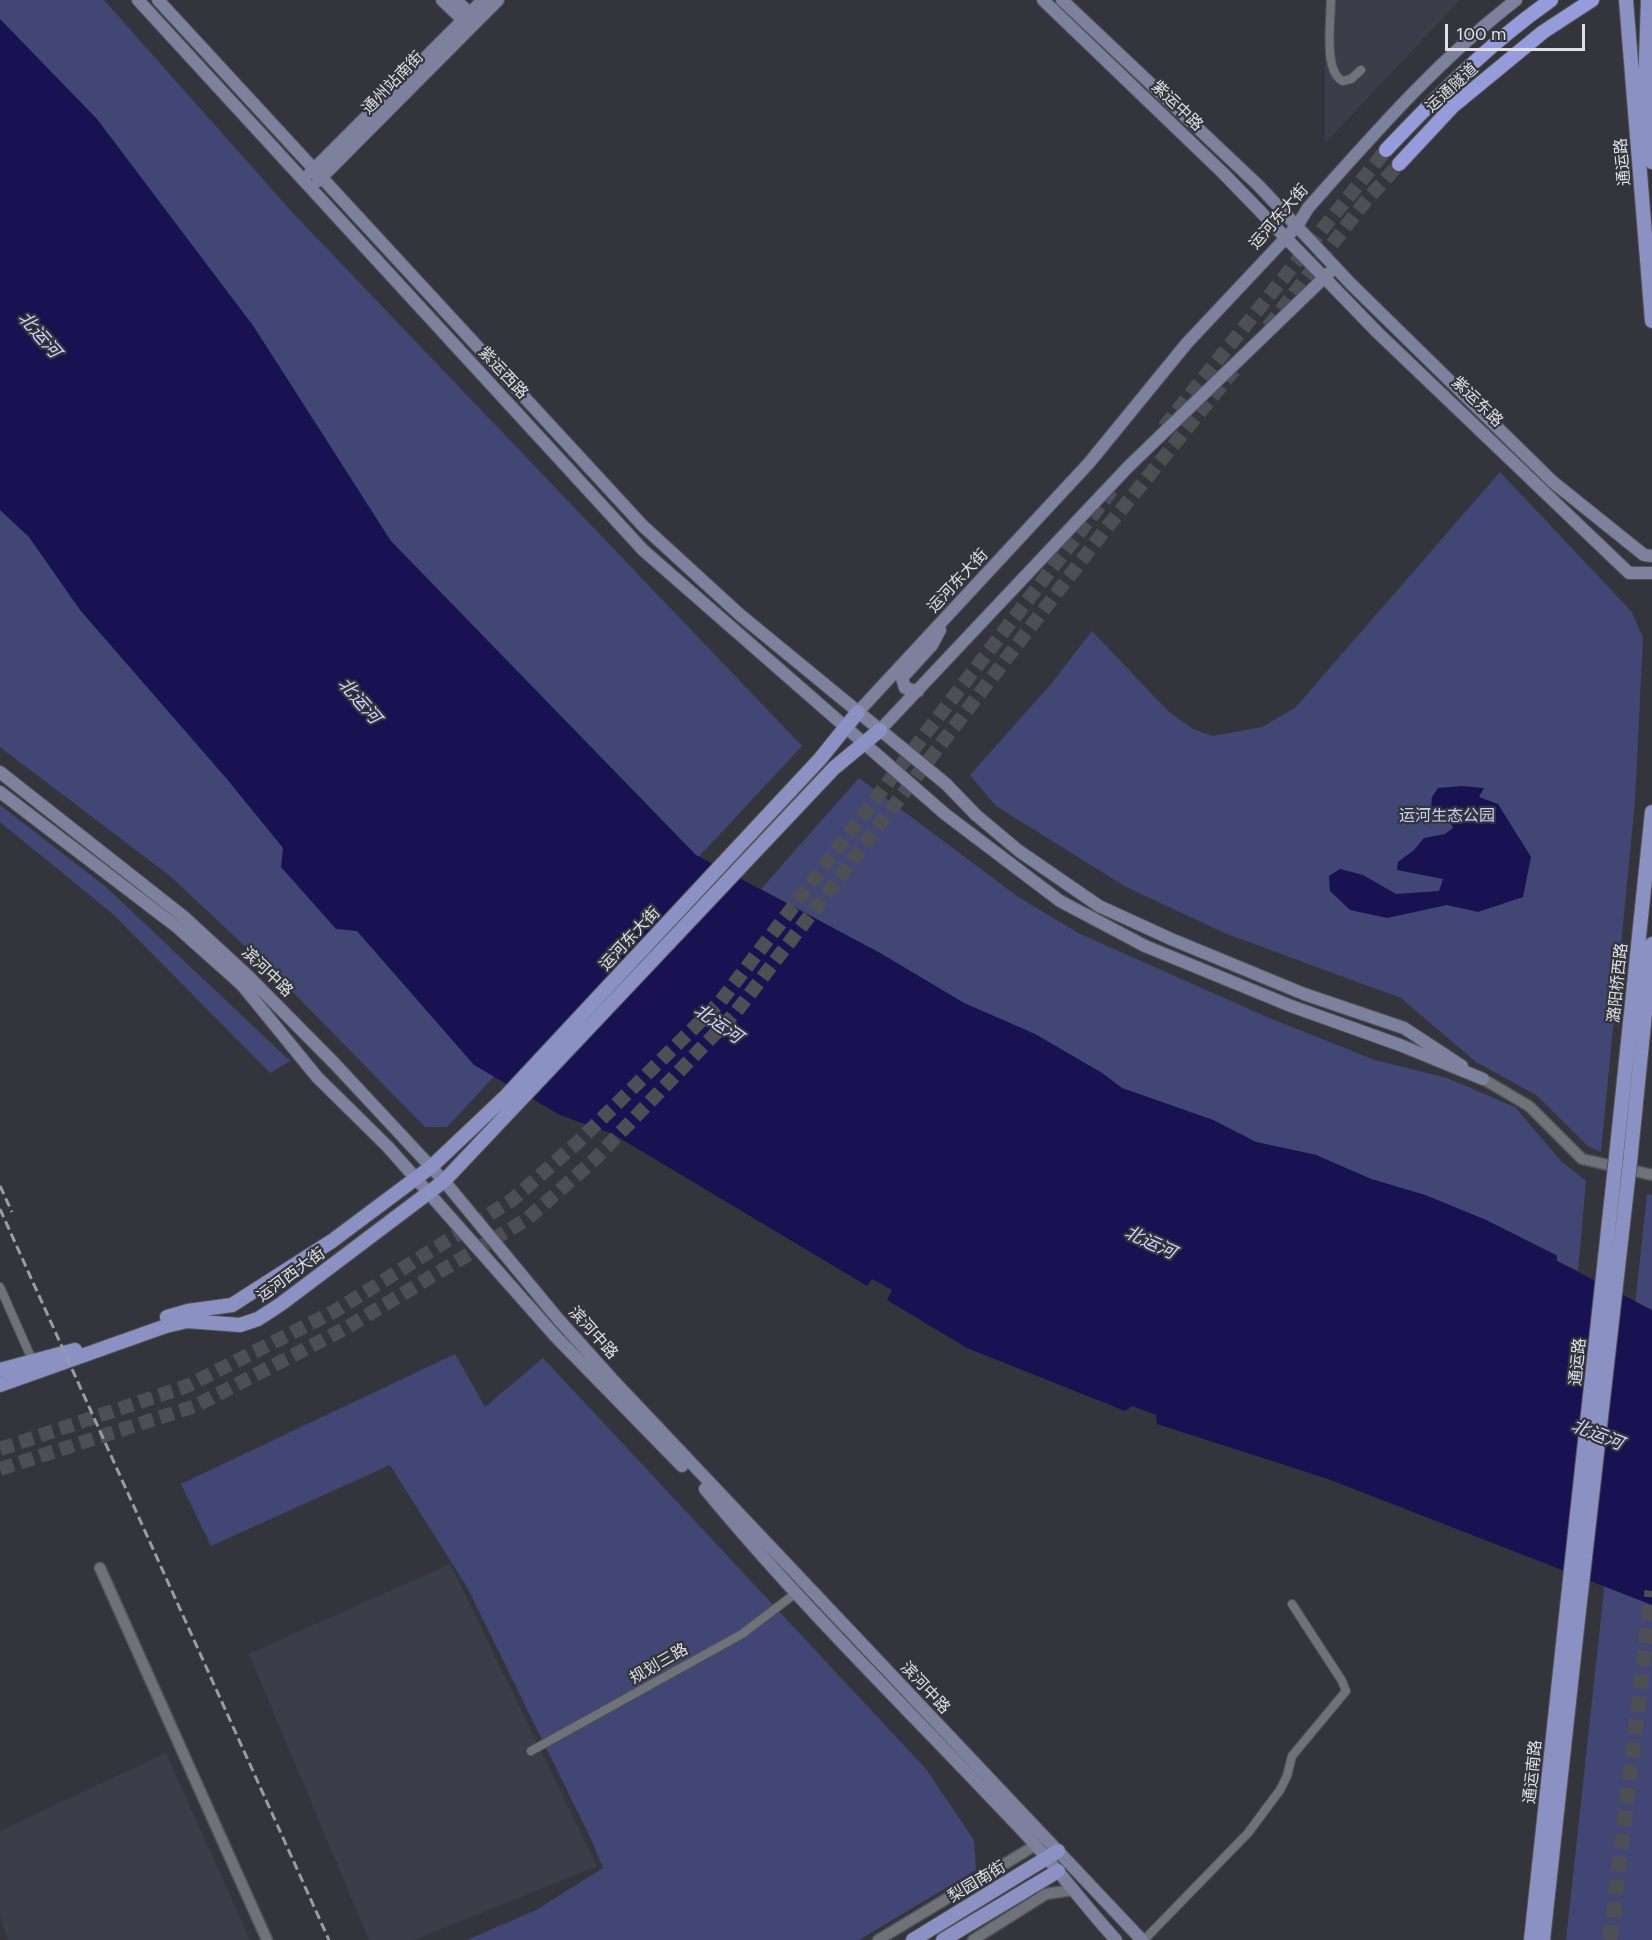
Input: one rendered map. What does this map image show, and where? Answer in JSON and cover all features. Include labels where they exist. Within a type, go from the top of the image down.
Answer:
[{"type":"highway","name":"运通隧道","points":[[1386,150],[1442,90],[1494,43],[1551,0]]},
{"type":"highway","name":"运通隧道","points":[[1399,164],[1453,106],[1543,32],[1592,0]]},
{"type":"main road","name":"紫运西路","points":[[138,0],[643,549],[867,743],[945,814],[1024,876],[1100,924],[1146,946],[1291,1006],[1400,1045],[1483,1079]]},
{"type":"main road","name":"紫运西路","points":[[158,0],[643,526],[739,614],[945,784],[976,815],[1019,851],[1099,906],[1171,939],[1304,994],[1404,1028],[1483,1079]]},
{"type":"main road","points":[[442,0],[471,20]]},
{"type":"main road","points":[[455,0],[471,20]]},
{"type":"main road","name":"通州站南街","points":[[471,20],[483,0]]},
{"type":"main road","name":"通州站南街","points":[[306,183],[471,20],[498,0]]},
{"type":"main road","name":"紫运中路","points":[[1043,0],[1223,173],[1285,240]]},
{"type":"main road","name":"紫运中路","points":[[1062,0],[1259,186],[1297,226]]},
{"type":"main road","name":"运河东大街","points":[[444,1181],[512,1100],[820,759],[883,682],[946,618],[1089,463],[1187,343],[1285,240],[1308,208],[1407,97],[1461,45],[1516,0]]},
{"type":"main road","name":"通运路","points":[[1626,0],[1652,321]]},
{"type":"main road","name":"通运路","points":[[1648,0],[1645,89],[1652,162]]},
{"type":"main road","name":"紫运东路","points":[[1297,226],[1335,267],[1553,482],[1644,555],[1652,556]]},
{"type":"main road","name":"紫运东路","points":[[1285,240],[1629,573],[1652,573]]},
{"type":"main road","name":"运河东大街","points":[[415,1178],[512,1100],[834,768],[867,743],[918,691],[1128,467],[1275,328],[1335,267]]},
{"type":"main road","points":[[918,691],[904,688],[902,678],[932,645],[946,618]]},
{"type":"main road","name":"滨河中路","points":[[0,772],[184,917],[241,969],[335,1064],[444,1181],[559,1320],[612,1379],[1053,1854],[1063,1868],[1143,1940]]},
{"type":"main road","name":"滨河中路","points":[[0,792],[177,927],[242,985],[317,1077],[429,1192],[556,1337],[703,1487],[760,1556],[1036,1845],[1053,1854]]},
{"type":"main road","name":"潞阳桥西路","points":[[1616,1157],[1652,812]]},
{"type":"main road","name":"潞阳桥西路","points":[[1630,1162],[1652,944]]},
{"type":"main road","name":"通运路","points":[[1573,1608],[1616,1157]]},
{"type":"main road","name":"通运路","points":[[1573,1608],[1630,1162]]},
{"type":"main road","name":"运河西大街","points":[[0,1385],[35,1364],[97,1344],[153,1321],[188,1311],[232,1305],[332,1241],[415,1178]]},
{"type":"main road","name":"运河西大街","points":[[0,1370],[35,1364],[187,1321],[240,1325],[258,1319],[444,1181]]},
{"type":"main road","name":"通运南路","points":[[1532,1940],[1573,1608]]},
{"type":"main road","name":"通运南路","points":[[1543,1940],[1573,1608]]},
{"type":"main road","name":"梨园南街","points":[[913,1940],[1053,1854]]},
{"type":"main road","name":"滨河中路","points":[[1063,1868],[1072,1890],[1116,1940]]},
{"type":"main road","name":"梨园南街","points":[[944,1940],[1063,1868]]},
{"type":"street","points":[[1331,0],[1331,67],[1336,78],[1343,81],[1351,79],[1361,70]]},
{"type":"street","points":[[1483,1079],[1529,1106],[1582,1159],[1652,1175]]},
{"type":"street","points":[[0,1287],[35,1364]]},
{"type":"street","points":[[100,1568],[267,1940]]},
{"type":"street","name":"规划三路","points":[[531,1751],[742,1634],[796,1593]]},
{"type":"street","points":[[1143,1940],[1248,1833],[1280,1790],[1287,1776],[1292,1756],[1346,1691],[1342,1681],[1292,1604]]},
{"type":"street","points":[[878,1940],[1036,1845]]},
{"type":"street","points":[[973,1940],[1046,1894],[1072,1890]]},
{"type":"shaded area","points":[[1325,0],[1460,0],[1325,143]]},
{"type":"shaded area","points":[[450,1564],[597,1866],[414,1940],[369,1940],[249,1654]]},
{"type":"shaded area","points":[[166,1753],[250,1940],[8,1940],[0,1915],[0,1831]]},
{"type":"green space","points":[[0,0],[104,0],[292,212],[802,746],[447,1127],[425,1127],[280,979],[170,876],[0,747]]},
{"type":"green space","name":"运河生态公园","points":[[1500,472],[1632,612],[1643,638],[1635,801],[1601,1152],[1588,1146],[1536,1095],[1476,1062],[1401,998],[1227,934],[1126,887],[996,806],[970,775],[1051,684],[1092,631],[1168,711],[1193,729],[1213,736],[1262,727],[1295,708]]},
{"type":"green space","points":[[859,778],[1017,896],[1078,933],[1267,1017],[1375,1060],[1447,1078],[1515,1107],[1561,1161],[1586,1181],[1578,1271],[1557,1261],[1557,1255],[1486,1220],[1425,1195],[1371,1179],[1316,1155],[1256,1142],[1213,1120],[1122,1088],[1102,1073],[1035,1034],[964,1003],[880,953],[761,889]]},
{"type":"green space","points":[[0,805],[106,887],[290,1061],[270,1073],[114,915],[0,822]]},
{"type":"green space","points":[[1647,1194],[1652,1195],[1652,1940],[1566,1940]]},
{"type":"green space","points":[[455,1354],[485,1407],[543,1358],[926,1769],[974,1840],[976,1870],[859,1940],[467,1940],[536,1910],[603,1868],[591,1839],[467,1587],[390,1465],[211,1546],[181,1484]]},
{"type":"water","name":"北运河","points":[[0,19],[97,119],[254,327],[391,541],[696,855],[880,953],[964,1003],[1035,1034],[1102,1073],[1122,1088],[1213,1120],[1256,1142],[1316,1155],[1371,1179],[1425,1195],[1486,1220],[1557,1256],[1557,1261],[1652,1310],[1652,1605],[1328,1479],[1157,1424],[1156,1415],[1132,1406],[1125,1411],[967,1348],[887,1300],[892,1290],[872,1279],[867,1286],[613,1134],[560,1115],[474,1065],[357,931],[336,929],[281,867],[283,848],[226,778],[80,610],[29,537],[0,510]]},
{"type":"water","points":[[1462,786],[1484,788],[1479,797],[1498,804],[1531,857],[1523,897],[1478,912],[1447,905],[1387,918],[1350,910],[1330,891],[1329,876],[1340,869],[1363,875],[1396,894],[1439,891],[1443,879],[1397,870],[1398,862],[1414,850],[1424,838],[1445,834],[1453,828],[1447,817],[1431,810],[1432,797],[1438,788]]},
{"type":"tunnel","points":[[1164,427],[1386,150]]},
{"type":"tunnel","points":[[1268,327],[1364,203],[1399,164]]},
{"type":"tunnel","points":[[0,1469],[195,1406],[346,1328],[527,1219],[594,1160],[736,1012],[1104,531],[1234,370]]},
{"type":"tunnel","points":[[0,1449],[187,1386],[335,1311],[512,1200],[578,1142],[720,1002],[1112,490]]},
{"type":"tunnel","points":[[1610,1940],[1652,1591]]},
{"type":"railway","points":[[0,1186],[12,1212]]},
{"type":"railway","points":[[0,1209],[329,1940]]}]
